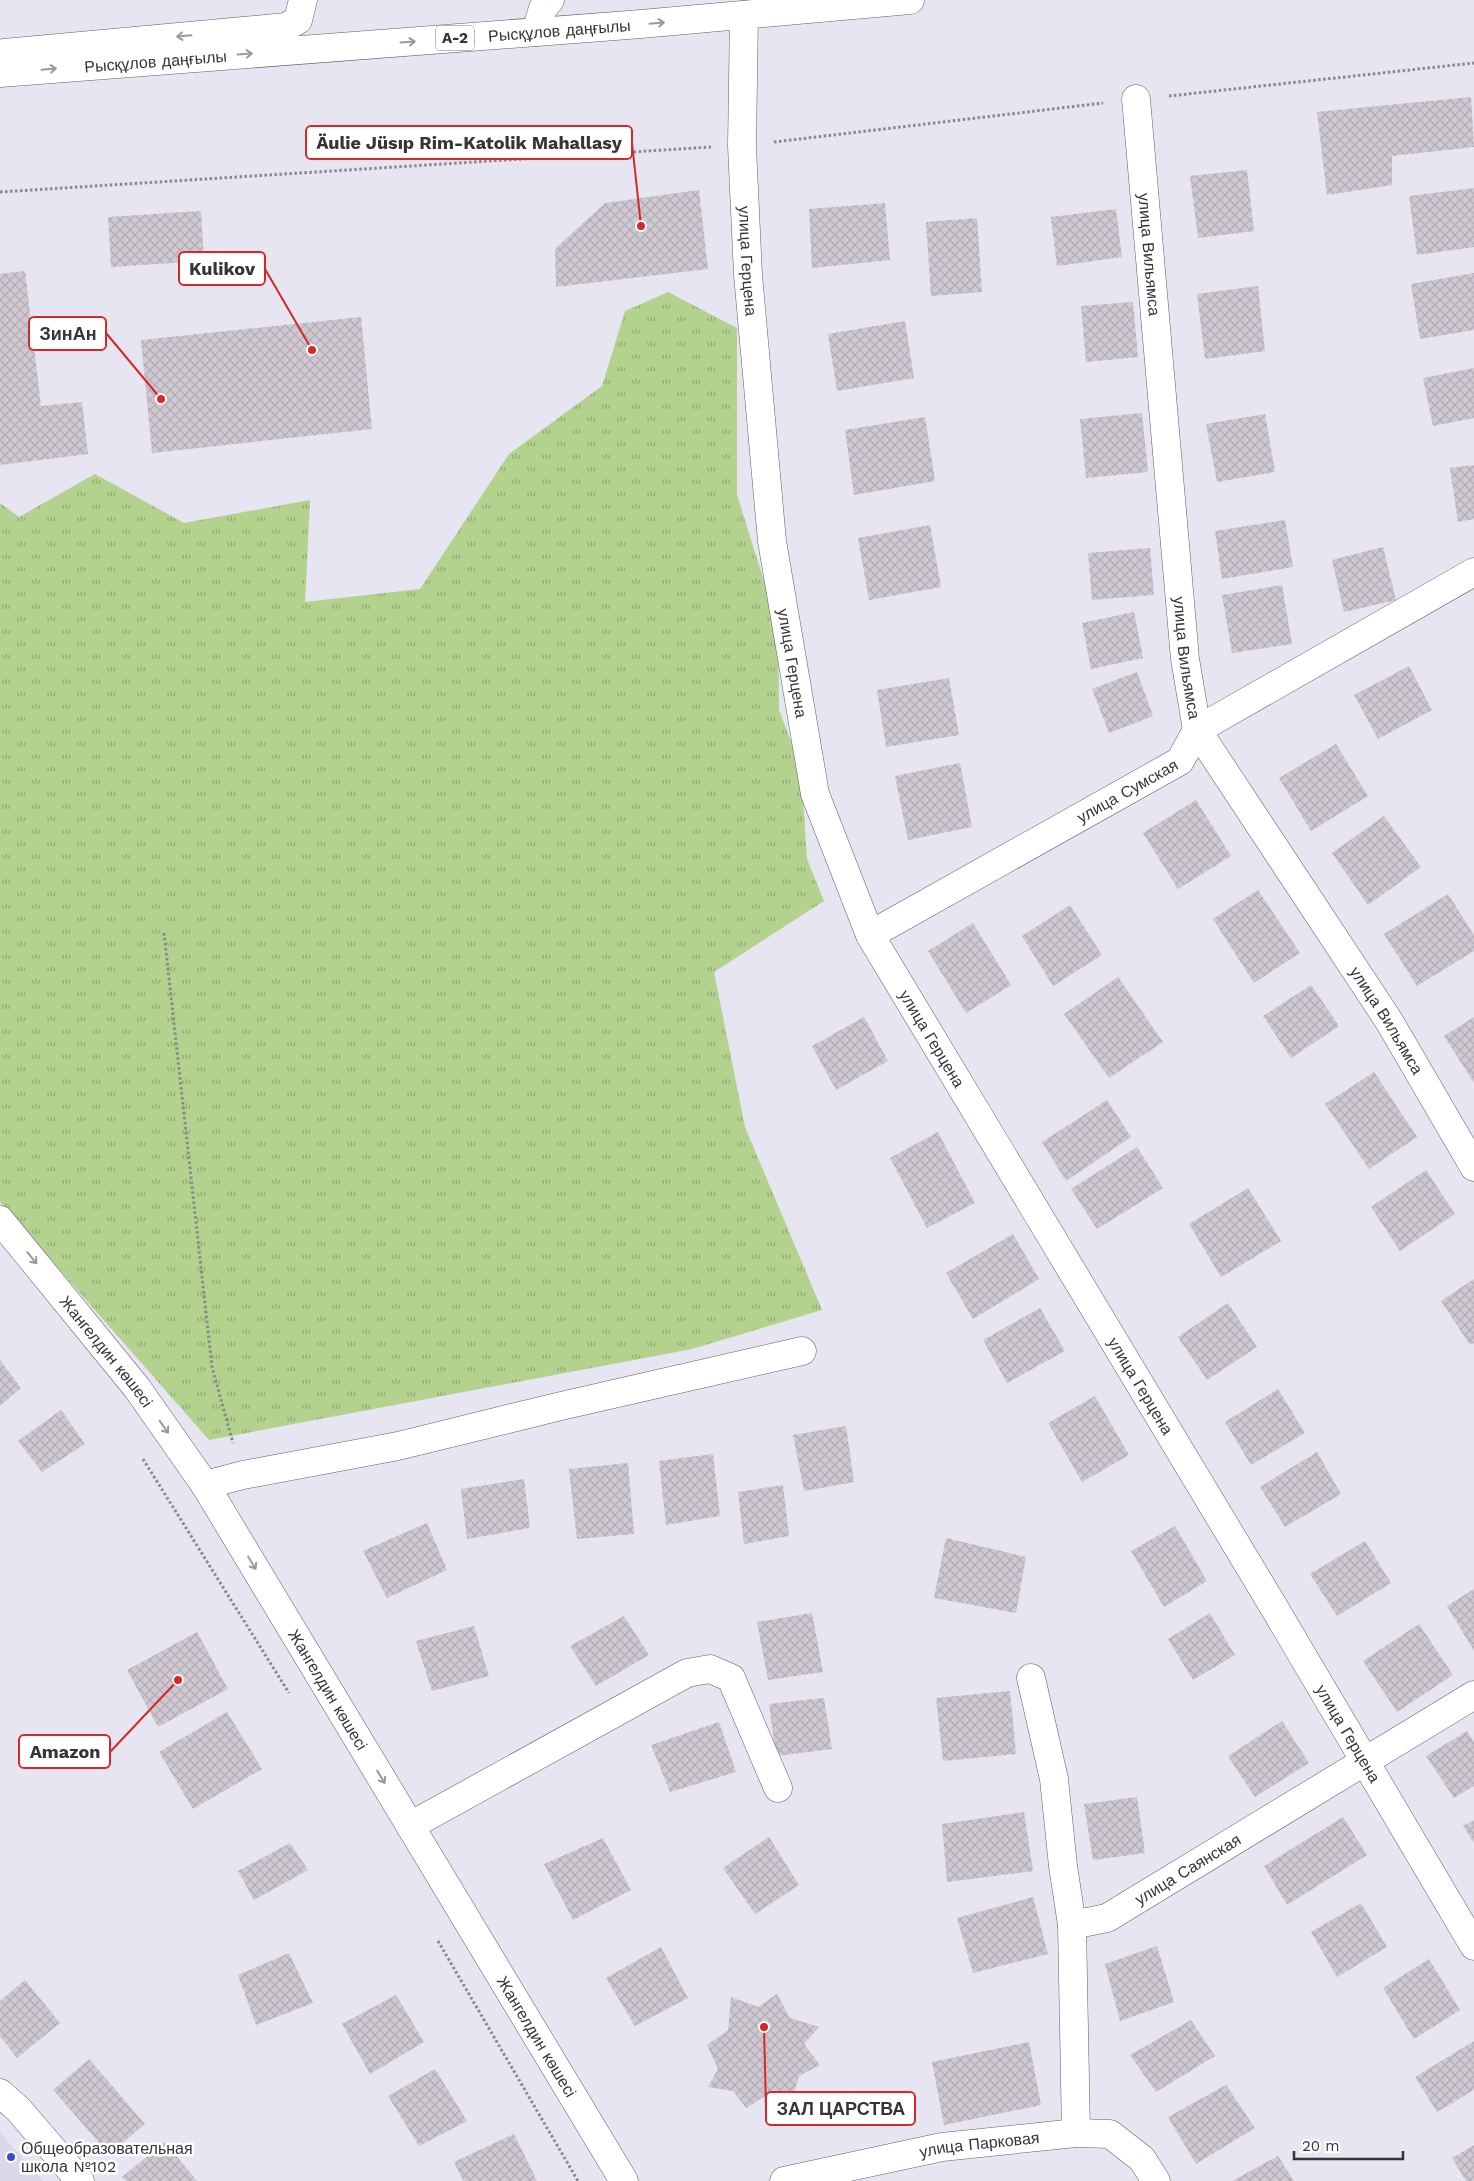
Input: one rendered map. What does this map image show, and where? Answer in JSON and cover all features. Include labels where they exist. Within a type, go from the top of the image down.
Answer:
[{"type":"street","points":[[0,58],[4,53],[286,27],[298,20],[303,0]]},
{"type":"street","points":[[536,32],[543,8],[550,0]]},
{"type":"street","name":"Рысқұлов даңғылы","points":[[0,73],[536,32],[910,0]]},
{"type":"street","name":"улица Герцена","points":[[744,15],[742,146],[748,275],[772,541],[816,794],[870,935],[1474,1946]]},
{"type":"street","name":"улица Вильямса","points":[[1136,99],[1185,659],[1197,730],[1389,1021],[1474,1167]]},
{"type":"street","points":[[1197,730],[1474,572]]},
{"type":"street","name":"улица Сумская","points":[[870,935],[1180,761],[1197,730]]},
{"type":"street","name":"Жангелдин көшесі","points":[[0,1220],[137,1388],[205,1484],[624,2181]]},
{"type":"street","points":[[205,1484],[398,1446],[561,1406],[802,1351]]},
{"type":"street","points":[[410,1826],[687,1673],[710,1668],[731,1678],[778,1788]]},
{"type":"street","points":[[1031,1678],[1054,1779],[1063,1866],[1072,1926],[1076,2133]]},
{"type":"street","name":"улица Саянская","points":[[1072,1926],[1108,1918],[1474,1695]]},
{"type":"street","points":[[0,2093],[18,2109],[80,2181]]},
{"type":"street","name":"улица Парковая","points":[[784,2181],[942,2147],[1076,2133],[1110,2134],[1142,2159],[1156,2181]]},
{"type":"path","points":[[164,933],[212,1367],[243,1475]]},
{"type":"path","points":[[140,1454],[292,1699]]},
{"type":"path","points":[[436,1938],[578,2181]]},
{"type":"shaded area","name":"Общеобразовательная школа №102","points":[[0,2133],[43,2181],[0,2181]]},
{"type":"green space","points":[[668,292],[737,328],[737,495],[778,626],[779,710],[801,768],[807,859],[824,901],[714,972],[745,1127],[822,1310],[692,1349],[209,1440],[0,1202],[0,503],[19,517],[95,474],[184,523],[310,500],[305,602],[420,589],[509,454],[602,386],[625,311]]},
{"type":"building","points":[[1471,97],[1474,147],[1392,156],[1392,185],[1327,195],[1317,112]]},
{"type":"building","points":[[1247,170],[1254,231],[1198,238],[1190,176]]},
{"type":"building","points":[[1474,188],[1474,247],[1417,255],[1409,196]]},
{"type":"building","points":[[699,190],[708,269],[556,287],[555,249],[605,203]]},
{"type":"building","points":[[885,203],[890,260],[812,268],[809,209]]},
{"type":"building","points":[[1116,209],[1122,257],[1057,266],[1051,217]]},
{"type":"building","points":[[201,211],[204,261],[111,267],[108,217]]},
{"type":"building","points":[[977,218],[982,292],[931,296],[926,222]]},
{"type":"building","points":[[25,271],[41,406],[82,402],[88,454],[0,465],[0,274]]},
{"type":"building","points":[[1474,273],[1474,330],[1420,339],[1411,284]]},
{"type":"building","points":[[1258,286],[1265,351],[1205,359],[1197,294]]},
{"type":"building","points":[[1133,302],[1138,357],[1086,362],[1081,306]]},
{"type":"building","points":[[361,317],[372,429],[152,453],[141,340]]},
{"type":"building","points":[[905,321],[914,378],[837,391],[828,334]]},
{"type":"building","points":[[1474,368],[1474,418],[1433,426],[1423,378]]},
{"type":"building","points":[[1142,413],[1148,472],[1086,478],[1080,419]]},
{"type":"building","points":[[1265,414],[1275,472],[1217,482],[1206,424]]},
{"type":"building","points":[[925,417],[935,481],[854,495],[845,430]]},
{"type":"building","points":[[1474,465],[1474,519],[1458,522],[1450,468]]},
{"type":"building","points":[[1285,520],[1293,567],[1222,579],[1215,531]]},
{"type":"building","points":[[930,525],[941,587],[869,600],[858,538]]},
{"type":"building","points":[[1383,547],[1396,600],[1344,612],[1332,560]]},
{"type":"building","points":[[1150,548],[1154,595],[1092,600],[1088,553]]},
{"type":"building","points":[[1282,585],[1292,644],[1232,653],[1222,595]]},
{"type":"building","points":[[1134,612],[1143,658],[1091,669],[1082,623]]},
{"type":"building","points":[[1409,666],[1432,710],[1378,739],[1354,695]]},
{"type":"building","points":[[1137,672],[1153,716],[1109,733],[1092,689]]},
{"type":"building","points":[[949,678],[959,735],[886,747],[877,690]]},
{"type":"building","points":[[1336,744],[1368,796],[1311,831],[1279,778]]},
{"type":"building","points":[[960,763],[972,827],[908,840],[895,776]]},
{"type":"building","points":[[1196,800],[1231,856],[1178,889],[1143,833]]},
{"type":"building","points":[[1384,816],[1421,867],[1368,905],[1332,853]]},
{"type":"building","points":[[1258,890],[1300,953],[1254,983],[1213,919]]},
{"type":"building","points":[[1448,894],[1474,935],[1474,951],[1417,986],[1384,934]]},
{"type":"building","points":[[1070,905],[1102,955],[1053,986],[1022,936]]},
{"type":"building","points":[[973,923],[1011,985],[966,1013],[928,951]]},
{"type":"building","points":[[1118,977],[1163,1042],[1109,1078],[1064,1014]]},
{"type":"building","points":[[1311,985],[1339,1026],[1291,1058],[1263,1016]]},
{"type":"building","points":[[864,1017],[888,1061],[836,1090],[812,1046]]},
{"type":"building","points":[[1474,1017],[1474,1083],[1444,1036]]},
{"type":"building","points":[[1374,1072],[1417,1137],[1369,1169],[1325,1104]]},
{"type":"building","points":[[1107,1100],[1131,1137],[1066,1181],[1042,1142]]},
{"type":"building","points":[[938,1132],[975,1203],[927,1228],[890,1158]]},
{"type":"building","points":[[1137,1147],[1163,1188],[1097,1229],[1071,1189]]},
{"type":"building","points":[[1426,1170],[1455,1214],[1400,1251],[1371,1207]]},
{"type":"building","points":[[1248,1188],[1281,1241],[1221,1277],[1189,1224]]},
{"type":"building","points":[[1013,1234],[1039,1279],[973,1319],[946,1273]]},
{"type":"building","points":[[1474,1279],[1474,1343],[1470,1345],[1441,1301]]},
{"type":"building","points":[[1228,1303],[1257,1347],[1207,1380],[1178,1337]]},
{"type":"building","points":[[1040,1308],[1065,1351],[1007,1383],[983,1340]]},
{"type":"building","points":[[0,1360],[21,1388],[0,1406]]},
{"type":"building","points":[[1278,1389],[1305,1433],[1251,1465],[1225,1422]]},
{"type":"building","points":[[1095,1396],[1129,1455],[1082,1482],[1048,1423]]},
{"type":"building","points":[[61,1410],[85,1444],[42,1472],[18,1441]]},
{"type":"building","points":[[846,1426],[854,1482],[804,1491],[793,1435]]},
{"type":"building","points":[[1317,1452],[1341,1494],[1285,1527],[1260,1487]]},
{"type":"building","points":[[713,1454],[720,1516],[666,1525],[659,1461]]},
{"type":"building","points":[[628,1463],[634,1534],[577,1539],[569,1469]]},
{"type":"building","points":[[524,1479],[530,1528],[467,1539],[461,1489]]},
{"type":"building","points":[[783,1485],[789,1536],[744,1544],[738,1492]]},
{"type":"building","points":[[427,1523],[447,1570],[387,1598],[363,1551]]},
{"type":"building","points":[[1175,1526],[1207,1581],[1164,1607],[1131,1551]]},
{"type":"building","points":[[946,1538],[1026,1557],[1016,1613],[934,1598]]},
{"type":"building","points":[[1365,1541],[1391,1583],[1337,1616],[1310,1574]]},
{"type":"building","points":[[1474,1589],[1474,1651],[1447,1606]]},
{"type":"building","points":[[812,1613],[823,1672],[768,1680],[757,1622]]},
{"type":"building","points":[[1210,1613],[1235,1655],[1193,1680],[1168,1639]]},
{"type":"building","points":[[624,1616],[649,1655],[596,1686],[570,1646]]},
{"type":"building","points":[[1419,1624],[1453,1675],[1397,1712],[1363,1661]]},
{"type":"building","points":[[474,1626],[489,1676],[432,1691],[416,1641]]},
{"type":"building","points":[[197,1632],[228,1689],[158,1727],[127,1670]]},
{"type":"building","points":[[1010,1691],[1016,1754],[943,1761],[936,1698]]},
{"type":"building","points":[[824,1698],[832,1749],[776,1756],[769,1704]]},
{"type":"building","points":[[227,1712],[262,1769],[193,1809],[159,1752]]},
{"type":"building","points":[[1282,1721],[1309,1763],[1255,1797],[1228,1756]]},
{"type":"building","points":[[719,1722],[736,1772],[670,1792],[651,1745]]},
{"type":"building","points":[[1467,1731],[1474,1742],[1474,1786],[1454,1798],[1426,1756]]},
{"type":"building","points":[[1137,1797],[1145,1853],[1093,1860],[1084,1804]]},
{"type":"building","points":[[1024,1812],[1033,1871],[947,1882],[942,1824]]},
{"type":"building","points":[[1343,1817],[1367,1855],[1287,1905],[1264,1866]]},
{"type":"building","points":[[1474,1820],[1474,1843],[1463,1826]]},
{"type":"building","points":[[769,1837],[799,1885],[755,1914],[723,1868]]},
{"type":"building","points":[[603,1838],[631,1890],[573,1920],[544,1864]]},
{"type":"building","points":[[290,1843],[308,1870],[254,1900],[238,1871]]},
{"type":"building","points":[[1033,1897],[1048,1954],[973,1973],[957,1918]]},
{"type":"building","points":[[1361,1903],[1387,1947],[1337,1977],[1311,1932]]},
{"type":"building","points":[[1157,1946],[1174,2002],[1120,2021],[1105,1964]]},
{"type":"building","points":[[661,1947],[688,1998],[635,2026],[606,1978]]},
{"type":"building","points":[[289,1953],[313,2003],[256,2025],[238,1975]]},
{"type":"building","points":[[1429,1959],[1460,2010],[1414,2039],[1383,1988]]},
{"type":"building","points":[[25,1980],[60,2023],[17,2058],[0,2036],[0,2001]]},
{"type":"building","points":[[777,1994],[790,2018],[819,2027],[804,2044],[820,2065],[799,2076],[792,2101],[767,2095],[746,2108],[733,2091],[708,2087],[718,2069],[707,2045],[728,2030],[731,1997],[758,2007]]},
{"type":"building","points":[[396,1995],[424,2042],[370,2074],[342,2024]]},
{"type":"building","points":[[1191,2020],[1215,2056],[1156,2092],[1130,2055]]},
{"type":"building","points":[[1474,2041],[1474,2090],[1437,2112],[1415,2077]]},
{"type":"building","points":[[1029,2042],[1041,2105],[944,2125],[932,2062]]},
{"type":"building","points":[[89,2059],[145,2124],[109,2154],[53,2090]]},
{"type":"building","points":[[435,2069],[467,2121],[419,2146],[388,2096]]},
{"type":"building","points":[[1226,2085],[1255,2128],[1196,2164],[1168,2117]]},
{"type":"building","points":[[514,2134],[537,2181],[463,2181],[454,2162]]},
{"type":"building","points":[[165,2142],[197,2181],[126,2181],[122,2177]]},
{"type":"building","points":[[1474,2145],[1474,2181],[1466,2181],[1452,2158]]},
{"type":"building","points":[[1278,2156],[1294,2181],[1232,2181]]},
{"type":"place","name":"Äulie Jüsıp Rim-Katolik Mahallasy","points":[[641,226]]},
{"type":"place","name":"Kulikov","points":[[312,350]]},
{"type":"place","name":"ЗинАн","points":[[161,399]]},
{"type":"place","name":"Amazon","points":[[178,1680]]},
{"type":"place","name":"ЗАЛ ЦАРСТВА","points":[[764,2027]]},
{"type":"place","name":"Общеобразовательная школа №102","points":[[11,2157]]}]
